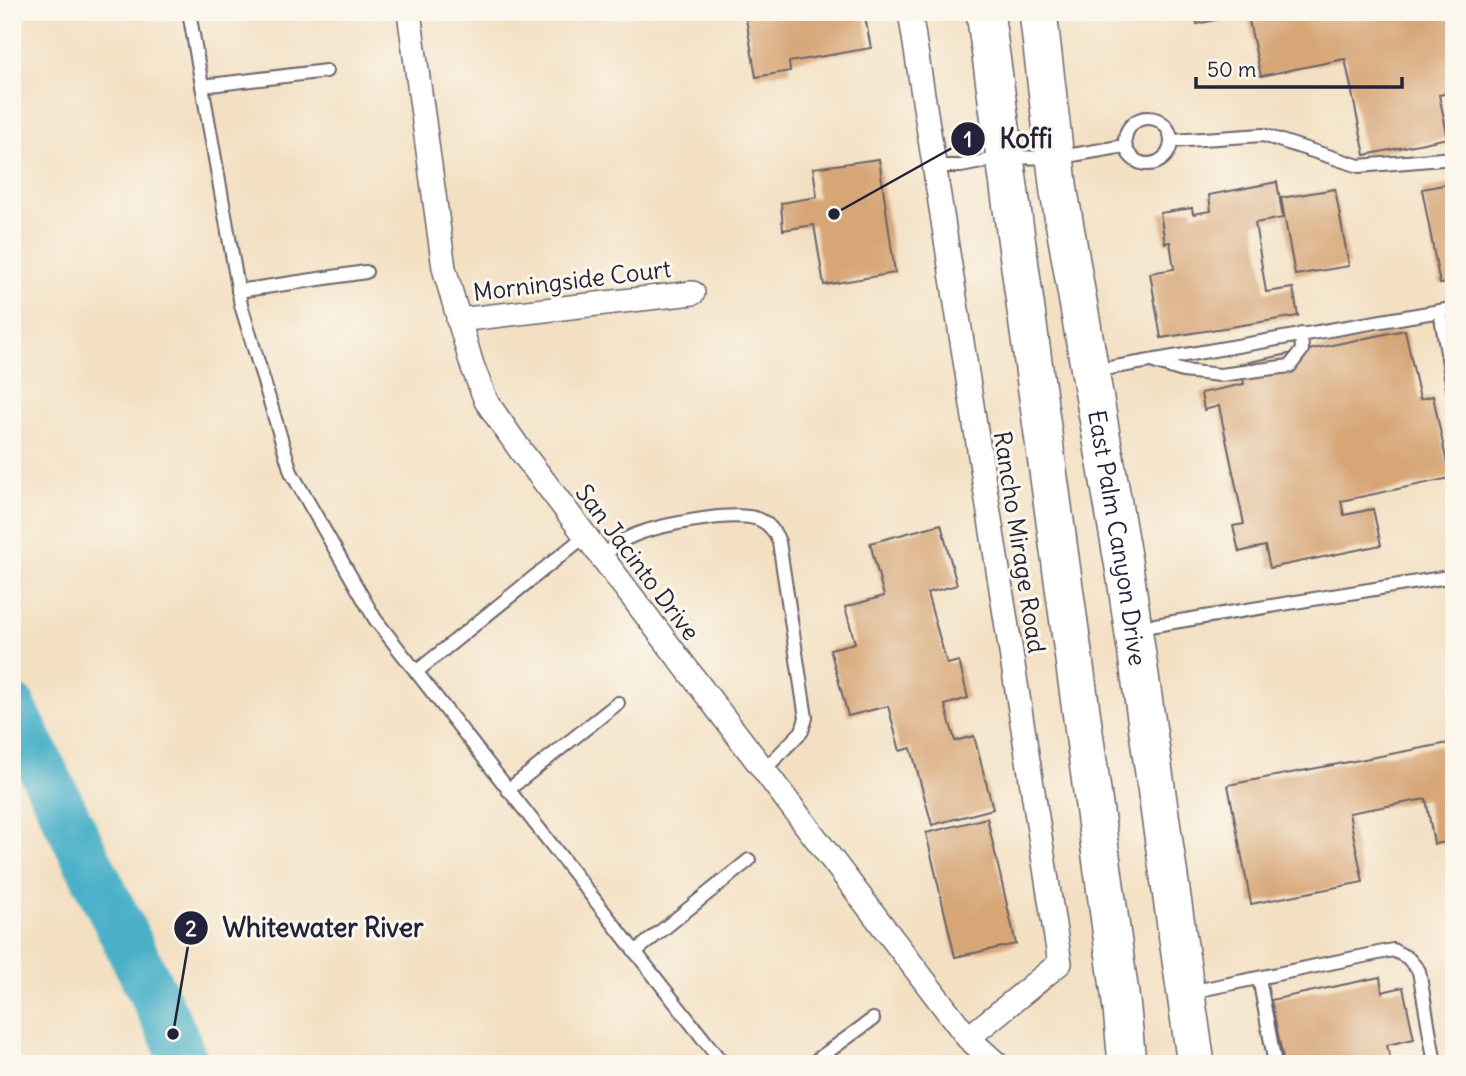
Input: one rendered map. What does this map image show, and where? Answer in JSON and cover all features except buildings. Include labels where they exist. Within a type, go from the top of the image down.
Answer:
[{"type":"main road","points":[[985,12],[1007,157],[1120,995],[1127,1064]]},
{"type":"main road","name":"East Palm Canyon Drive","points":[[1038,12],[1059,192],[1133,629],[1196,1064]]},
{"type":"street","name":"San Jacinto Drive","points":[[409,12],[444,268],[472,365],[486,401],[585,536],[968,1038],[997,1064]]},
{"type":"street","name":"Rancho Mirage Road","points":[[910,12],[1060,963],[968,1038]]},
{"type":"street","name":"Morningside Court","points":[[458,320],[692,293]]},
{"type":"lane","points":[[190,12],[240,305],[291,472],[375,619],[723,1064]]},
{"type":"lane","points":[[202,86],[326,71]]},
{"type":"lane","points":[[1143,118],[1159,120],[1166,125],[1172,141],[1163,160],[1149,165],[1135,160],[1125,146],[1126,132],[1143,118]]},
{"type":"lane","points":[[1172,141],[1263,135],[1359,166],[1454,158]]},
{"type":"lane","points":[[934,166],[961,166],[1007,157],[1055,158],[1125,146]]},
{"type":"lane","points":[[238,291],[366,272]]},
{"type":"lane","points":[[1091,371],[1454,308]]},
{"type":"lane","points":[[1440,311],[1454,394]]},
{"type":"lane","points":[[1151,360],[1183,371],[1220,375],[1290,366],[1302,350],[1301,334]]},
{"type":"lane","points":[[601,557],[626,538],[651,528],[732,516],[758,519],[774,529],[779,542],[806,718],[802,731],[764,770]]},
{"type":"lane","points":[[416,672],[585,536]]},
{"type":"lane","points":[[1133,629],[1454,576]]},
{"type":"lane","points":[[508,790],[618,703]]},
{"type":"lane","points":[[635,952],[749,860]]},
{"type":"lane","points":[[1185,992],[1393,950],[1408,958],[1419,971],[1435,1064]]},
{"type":"lane","points":[[1259,978],[1275,1064]]},
{"type":"lane","points":[[811,1064],[873,1019]]},
{"type":"waterway","points":[[12,708],[173,1034],[185,1064]]},
{"type":"place","name":"Koffi","points":[[834,214]]},
{"type":"place","name":"Whitewater River","points":[[173,1034]]}]
